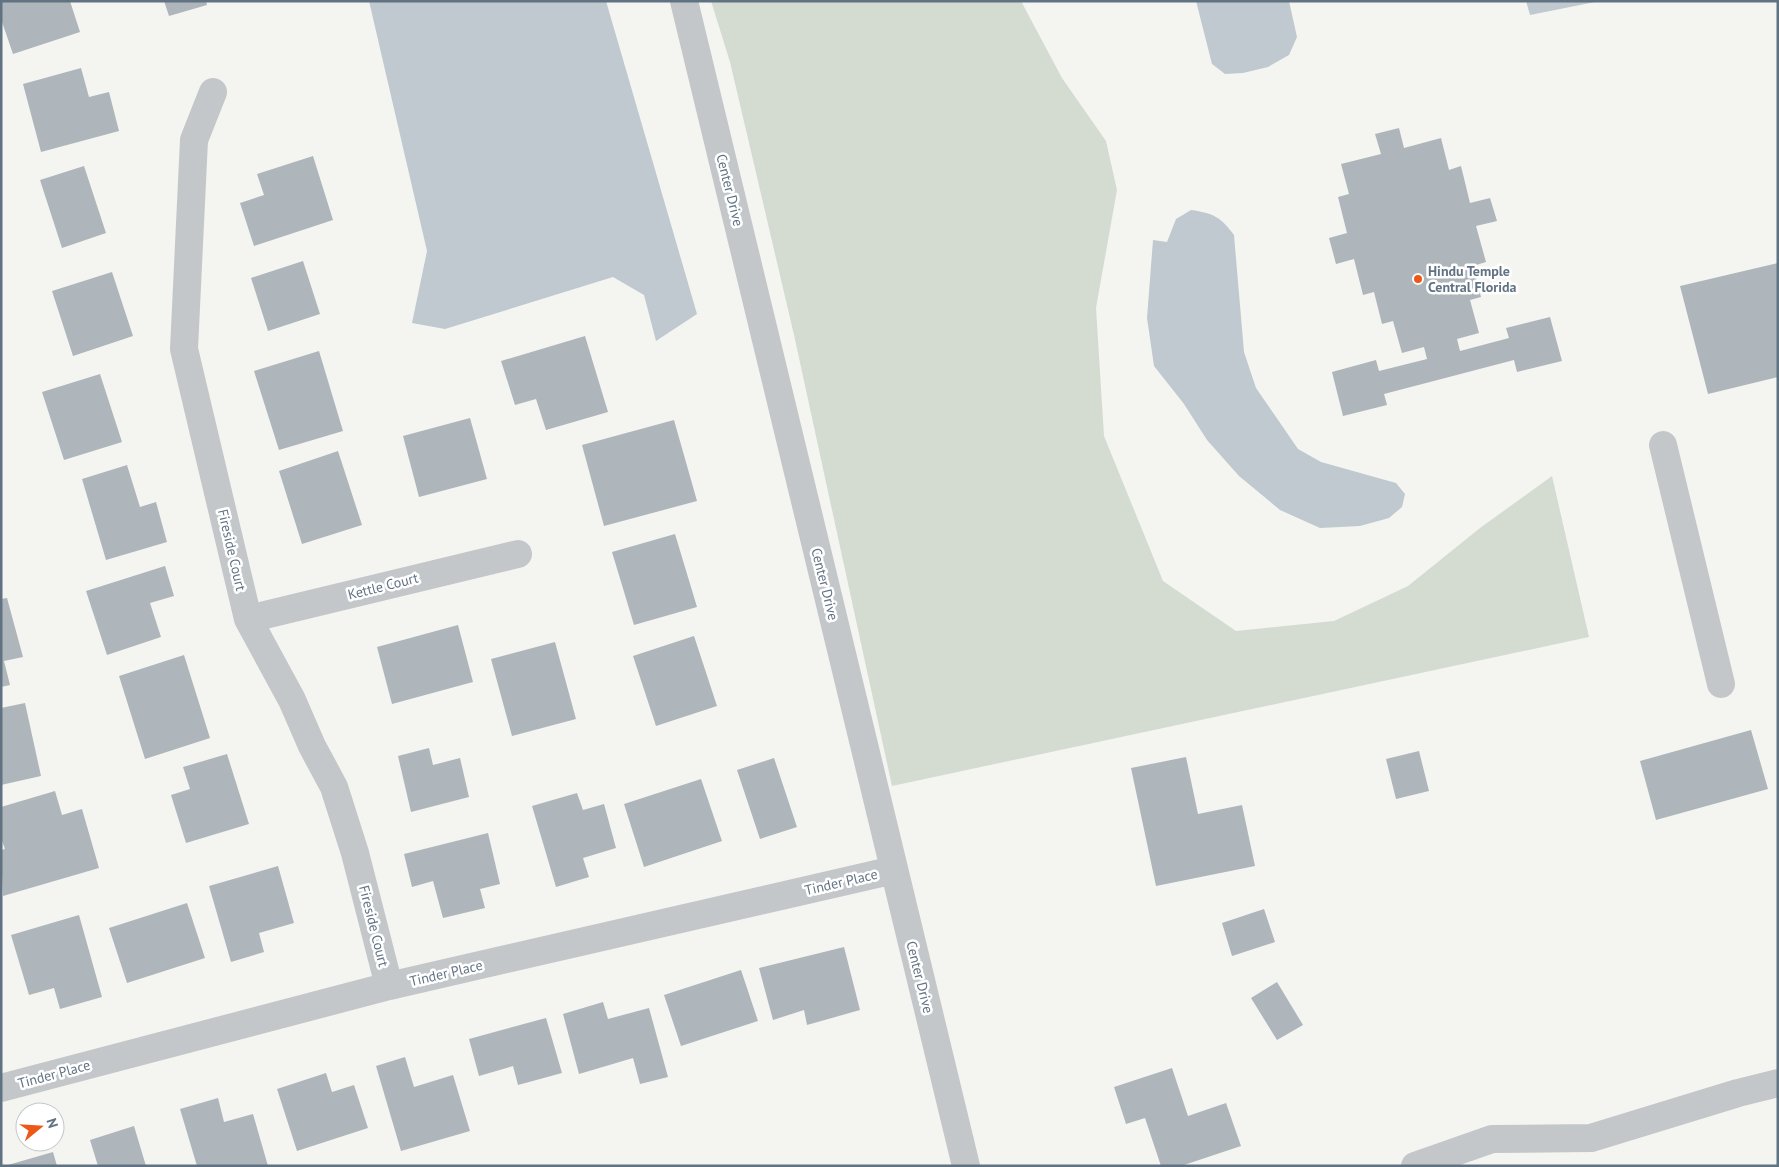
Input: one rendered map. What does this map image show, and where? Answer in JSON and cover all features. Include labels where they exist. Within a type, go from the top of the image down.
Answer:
[{"type":"street","name":"Center Drive","points":[[684,1],[966,1166]]},
{"type":"street","name":"Fireside Court","points":[[213,92],[194,140],[184,350],[248,619],[292,700],[312,746],[334,787],[355,853],[389,986]]},
{"type":"street","points":[[1663,445],[1721,684]]},
{"type":"street","name":"Kettle Court","points":[[248,619],[518,554]]},
{"type":"street","name":"Tinder Place","points":[[1,1088],[389,986],[894,870]]},
{"type":"street","points":[[1416,1166],[1492,1139],[1591,1138],[1738,1093],[1778,1083]]},
{"type":"shaded area","points":[[369,1],[606,1],[697,314],[656,341],[644,295],[613,277],[445,329],[412,323],[427,251]]},
{"type":"shaded area","points":[[711,1],[1021,1],[1062,78],[1106,141],[1117,190],[1096,308],[1104,436],[1163,581],[1236,631],[1334,621],[1408,586],[1480,528],[1552,476],[1589,637],[892,786],[794,335],[730,62]]},
{"type":"shaded area","points":[[1196,1],[1289,1],[1297,37],[1289,55],[1268,67],[1243,73],[1225,74],[1212,64]]},
{"type":"shaded area","points":[[1526,1],[1600,1],[1530,15]]},
{"type":"shaded area","points":[[1191,210],[1216,217],[1234,235],[1244,352],[1256,388],[1298,449],[1321,462],[1396,483],[1405,494],[1402,507],[1389,518],[1360,526],[1320,528],[1280,510],[1239,476],[1207,440],[1184,404],[1154,366],[1147,318],[1153,240],[1167,242],[1176,219]]},
{"type":"building","points":[[1,1],[70,1],[80,32],[13,54],[1,19]]},
{"type":"building","points":[[164,1],[206,1],[207,5],[169,16]]},
{"type":"building","points":[[81,68],[89,97],[109,92],[119,131],[41,152],[23,84]]},
{"type":"building","name":"Hindu Temple Central Florida","points":[[1399,128],[1404,148],[1441,138],[1449,170],[1461,166],[1470,203],[1490,198],[1497,221],[1476,226],[1486,262],[1473,266],[1481,297],[1470,300],[1479,333],[1457,339],[1460,351],[1509,338],[1506,328],[1550,317],[1562,361],[1517,372],[1514,360],[1384,394],[1387,405],[1343,416],[1332,372],[1376,360],[1379,371],[1427,359],[1424,347],[1402,353],[1393,321],[1382,324],[1374,292],[1363,295],[1354,259],[1336,264],[1329,238],[1347,233],[1338,197],[1349,194],[1341,164],[1381,154],[1375,134]]},
{"type":"building","points":[[313,156],[333,220],[254,246],[240,203],[264,195],[257,174]]},
{"type":"building","points":[[84,166],[106,233],[62,248],[40,180]]},
{"type":"building","points":[[303,261],[320,314],[268,331],[251,278]]},
{"type":"building","points":[[1778,263],[1778,377],[1708,394],[1680,286]]},
{"type":"building","points":[[112,272],[133,336],[73,356],[52,291]]},
{"type":"building","points":[[585,336],[608,412],[546,430],[536,399],[515,405],[501,361]]},
{"type":"building","points":[[319,351],[343,431],[279,450],[254,371]]},
{"type":"building","points":[[100,374],[122,442],[64,460],[42,392]]},
{"type":"building","points":[[470,418],[487,479],[419,497],[403,436]]},
{"type":"building","points":[[674,420],[697,501],[604,526],[582,445]]},
{"type":"building","points":[[338,451],[362,525],[302,544],[279,471]]},
{"type":"building","points":[[127,465],[140,507],[156,502],[167,542],[106,560],[82,479]]},
{"type":"building","points":[[675,534],[697,607],[634,625],[612,552]]},
{"type":"building","points":[[165,566],[174,596],[150,603],[161,637],[107,655],[86,591]]},
{"type":"building","points":[[7,598],[23,657],[4,661],[10,685],[1,687],[1,599]]},
{"type":"building","points":[[458,625],[473,682],[392,704],[377,647]]},
{"type":"building","points":[[694,636],[717,706],[656,726],[633,656]]},
{"type":"building","points":[[555,642],[576,719],[512,736],[491,659]]},
{"type":"building","points":[[184,655],[210,738],[145,759],[119,676]]},
{"type":"building","points":[[25,703],[41,776],[1,785],[1,708]]},
{"type":"building","points":[[1751,730],[1768,789],[1656,820],[1640,761]]},
{"type":"building","points":[[429,748],[433,765],[460,758],[469,797],[411,812],[398,756]]},
{"type":"building","points":[[1419,751],[1429,791],[1396,799],[1386,759]]},
{"type":"building","points":[[227,754],[249,824],[186,843],[171,795],[190,789],[183,767]]},
{"type":"building","points":[[1186,757],[1198,814],[1242,805],[1255,866],[1156,886],[1131,768]]},
{"type":"building","points":[[774,758],[797,827],[760,839],[737,770]]},
{"type":"building","points":[[701,779],[722,841],[644,867],[624,804]]},
{"type":"building","points":[[55,791],[62,815],[82,809],[99,868],[3,896],[1,850],[5,849],[1,838],[1,807]]},
{"type":"building","points":[[577,793],[583,810],[604,804],[616,848],[583,858],[589,877],[556,887],[532,806]]},
{"type":"building","points":[[488,833],[500,884],[480,889],[485,908],[443,918],[433,881],[412,887],[404,854]]},
{"type":"building","points":[[278,866],[294,923],[259,933],[264,952],[231,962],[209,886]]},
{"type":"building","points":[[187,903],[205,958],[127,983],[109,928]]},
{"type":"building","points":[[1264,909],[1275,942],[1232,956],[1222,923]]},
{"type":"building","points":[[79,915],[102,997],[60,1009],[54,988],[29,995],[11,935]]},
{"type":"building","points":[[844,947],[860,1010],[807,1025],[804,1010],[773,1020],[759,968]]},
{"type":"building","points":[[741,970],[758,1021],[681,1046],[664,995]]},
{"type":"building","points":[[1277,982],[1303,1025],[1277,1040],[1251,998]]},
{"type":"building","points":[[603,1002],[608,1019],[649,1008],[668,1077],[640,1084],[633,1058],[579,1074],[563,1014]]},
{"type":"building","points":[[546,1018],[562,1073],[518,1085],[513,1066],[479,1076],[469,1039]]},
{"type":"building","points":[[405,1057],[414,1087],[453,1075],[470,1131],[401,1151],[376,1066]]},
{"type":"building","points":[[1172,1068],[1188,1116],[1226,1103],[1241,1146],[1181,1166],[1161,1166],[1145,1118],[1126,1124],[1114,1087]]},
{"type":"building","points":[[326,1073],[332,1092],[354,1085],[368,1128],[297,1151],[277,1089]]},
{"type":"building","points":[[218,1098],[224,1122],[253,1114],[268,1166],[197,1166],[180,1109]]},
{"type":"building","points":[[134,1126],[146,1166],[98,1166],[90,1140]]},
{"type":"building","points":[[53,1152],[57,1166],[8,1166]]},
{"type":"place","name":"Hindu Temple Central Florida","points":[[1418,279]]}]
